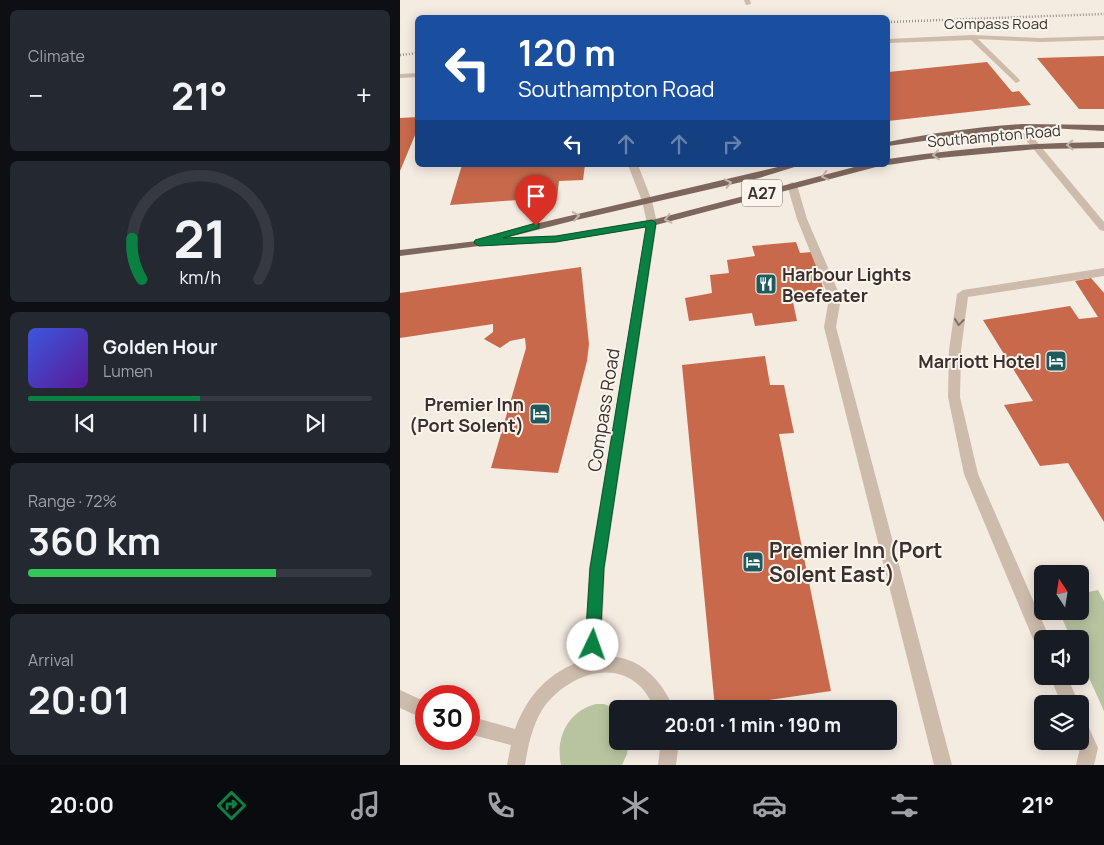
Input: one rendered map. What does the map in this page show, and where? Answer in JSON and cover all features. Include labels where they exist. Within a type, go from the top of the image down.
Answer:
[{"type":"main road","name":"Southampton Road","points":[[890,144],[1001,126],[1104,128]]},
{"type":"main road","name":"Southampton Road","points":[[890,162],[928,156],[1037,146],[1104,145]]},
{"type":"main road","name":"A27","points":[[479,243],[555,220],[647,202],[788,167]]},
{"type":"main road","name":"A27","points":[[400,253],[479,243],[556,239],[652,223],[865,167]]},
{"type":"street","name":"Compass Road","points":[[890,41],[972,37],[1040,40],[1104,38]]},
{"type":"street","points":[[972,37],[1016,81]]},
{"type":"street","points":[[402,76],[415,74]]},
{"type":"street","points":[[915,139],[1018,134],[1029,138],[1104,228]]},
{"type":"street","name":"Compass Road","points":[[592,665],[597,568],[652,223],[647,202],[633,167]]},
{"type":"street","points":[[792,185],[800,212],[835,298],[830,327],[943,765]]},
{"type":"street","points":[[1038,630],[971,474],[954,397],[956,350],[963,294],[1104,272]]},
{"type":"street","points":[[516,765],[520,739],[529,717],[541,698],[556,683],[573,671],[592,665],[612,664],[631,669],[647,679],[662,700]]},
{"type":"street","points":[[400,699],[415,706]]},
{"type":"street","points":[[480,728],[520,739]]},
{"type":"street","points":[[666,765],[668,750]]},
{"type":"street","points":[[1085,765],[1089,750]]},
{"type":"green space","points":[[1098,590],[1104,601],[1104,711],[1089,678],[1089,630],[1067,630],[1063,620],[1089,620],[1089,592]]},
{"type":"green space","points":[[596,704],[609,706],[609,750],[628,750],[622,765],[561,765],[560,745],[562,736],[571,719],[586,708]]},
{"type":"building","points":[[1104,56],[1104,109],[1079,109],[1037,58]]},
{"type":"building","points":[[987,62],[1012,92],[1019,91],[1031,105],[890,121],[890,72]]},
{"type":"building","points":[[415,117],[415,135],[400,171],[400,118]]},
{"type":"building","points":[[461,167],[585,167],[583,180],[559,181],[557,197],[450,205]]},
{"type":"building","name":"Harbour Lights Beefeater","points":[[796,242],[800,253],[812,252],[825,294],[792,297],[797,321],[755,326],[752,313],[689,321],[685,298],[712,293],[710,275],[729,273],[727,260],[755,256],[752,246]]},
{"type":"building","name":"Premier Inn (Port Solent)","points":[[581,267],[589,344],[587,361],[558,473],[491,468],[526,348],[525,338],[510,341],[500,348],[484,339],[493,332],[493,324],[400,338],[400,293]]},
{"type":"building","name":"Marriott Hotel","points":[[1091,278],[1104,293],[1104,522],[1068,463],[1040,466],[1004,405],[1033,401],[983,320],[1070,306],[1079,319],[1098,317],[1075,281]]},
{"type":"building","name":"Premier Inn (Port Solent East)","points":[[765,356],[770,385],[784,385],[794,433],[779,434],[831,691],[770,700],[714,700],[682,365]]},
{"type":"railway","points":[[890,22],[1104,14]]},
{"type":"railway","points":[[400,55],[415,53]]},
{"type":"place","name":"Harbour Lights Beefeater","points":[[766,284]]},
{"type":"place","name":"Marriott Hotel","points":[[1056,361]]},
{"type":"place","name":"Premier Inn (Port Solent)","points":[[540,414]]},
{"type":"place","name":"Premier Inn (Port Solent East)","points":[[753,562]]},
{"type":"route","points":[[536,226],[479,243],[556,239],[652,223],[597,568],[593,645]]}]
